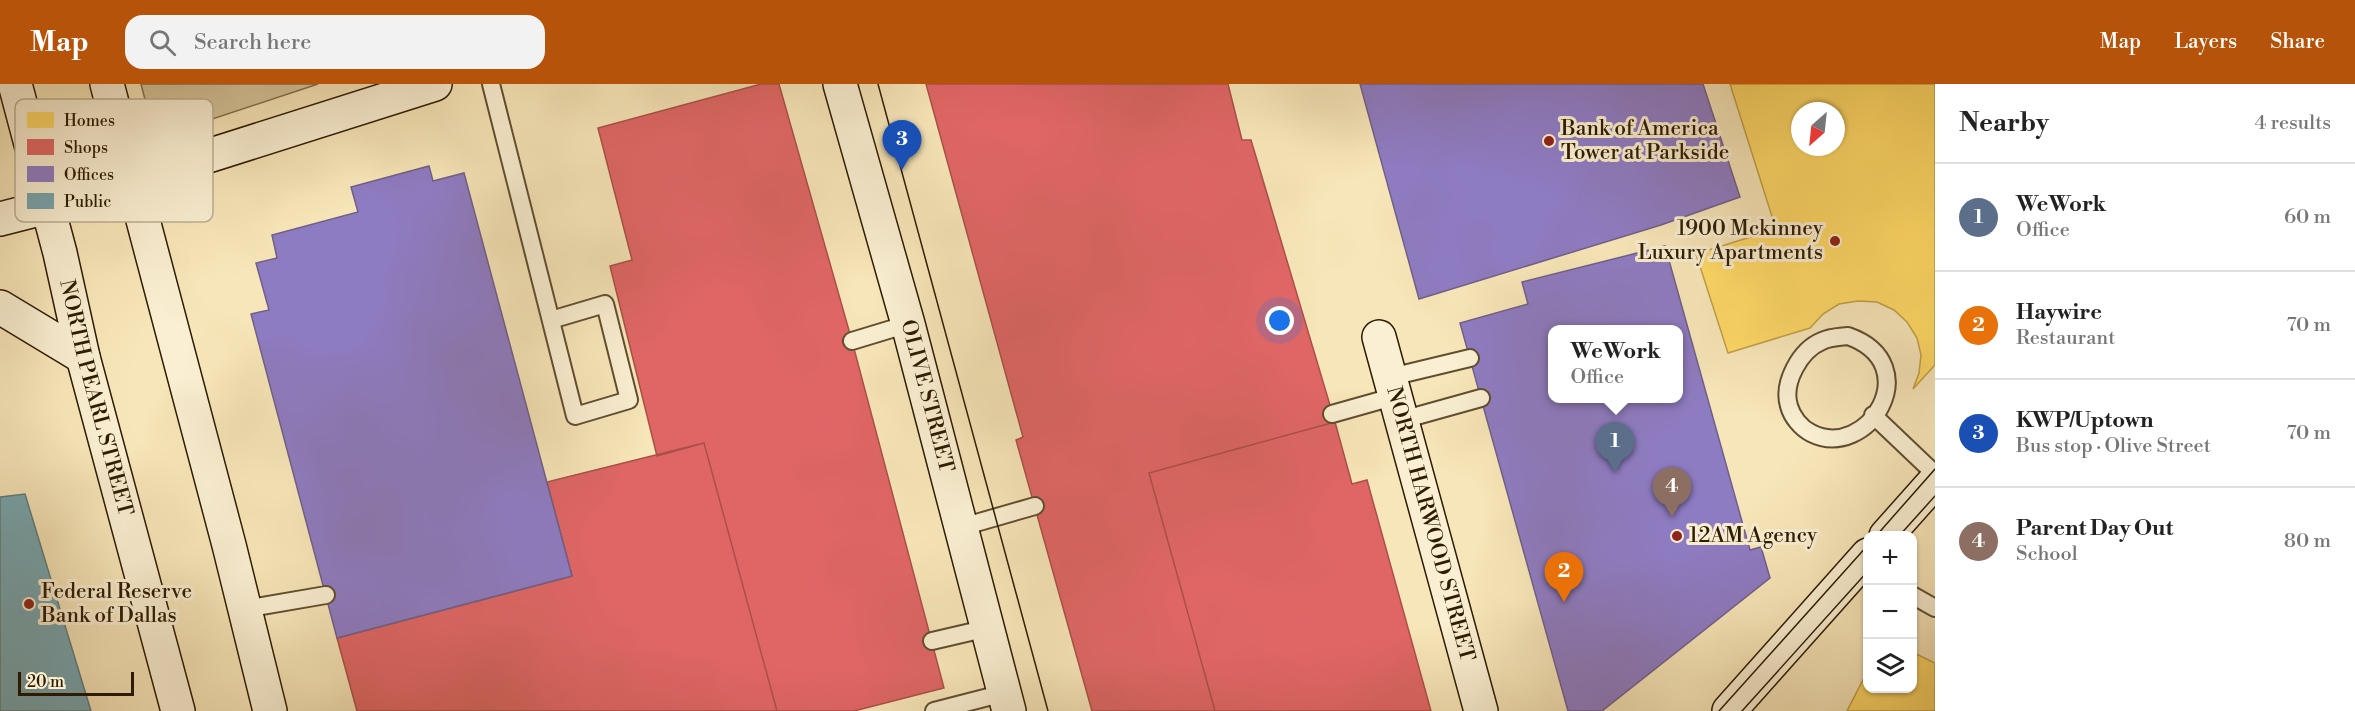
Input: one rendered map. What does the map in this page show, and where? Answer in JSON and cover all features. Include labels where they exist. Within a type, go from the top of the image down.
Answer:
[{"type":"main road","name":"NORTH PEARL STREET","points":[[15,84],[19,99]]},
{"type":"main road","points":[[107,84],[111,99]]},
{"type":"main road","points":[[213,154],[435,84]]},
{"type":"main road","name":"OLIVE STREET","points":[[840,84],[908,324],[1007,702]]},
{"type":"main road","points":[[0,219],[15,215]]},
{"type":"main road","name":"NORTH PEARL STREET","points":[[51,222],[83,357],[178,711]]},
{"type":"main road","points":[[142,222],[270,711]]},
{"type":"main road","points":[[0,307],[83,357]]},
{"type":"main road","name":"NORTH HARWOOD STREET","points":[[1379,337],[1481,711]]},
{"type":"main road","points":[[1890,531],[1935,481]]},
{"type":"main road","points":[[1729,711],[1863,564]]},
{"type":"lane","points":[[491,84],[550,320],[575,416],[636,398],[605,304],[550,320]]},
{"type":"lane","points":[[852,341],[908,324]]},
{"type":"lane","points":[[1848,336],[1874,349],[1887,375],[1887,390],[1882,404],[1873,415],[1863,428],[1851,436],[1836,439],[1820,438],[1806,431],[1795,420],[1789,405],[1787,390],[1791,375],[1808,350],[1820,341],[1848,336]]},
{"type":"lane","points":[[1396,398],[1470,358]]},
{"type":"lane","points":[[1332,414],[1396,398],[1481,398]]},
{"type":"lane","points":[[1873,415],[1935,474]]},
{"type":"lane","points":[[962,527],[1035,506]]},
{"type":"lane","points":[[245,609],[326,595]]},
{"type":"lane","points":[[1917,598],[1935,608]]},
{"type":"lane","points":[[932,641],[988,628]]},
{"type":"lane","points":[[934,711],[1007,702]]},
{"type":"shaded area","points":[[141,84],[318,84],[213,119],[213,99],[145,99]]},
{"type":"building: Homes","name":"1900 Mckinney Luxury Apartments","points":[[1730,84],[1935,84],[1935,365],[1913,389],[1919,373],[1921,355],[1917,338],[1907,322],[1894,310],[1877,302],[1858,301],[1839,304],[1823,314],[1810,328],[1728,353],[1696,254],[1776,229]]},
{"type":"building: Homes","points":[[1917,654],[1935,663],[1935,711],[1847,711],[1863,680],[1863,693],[1917,693]]},
{"type":"building: Shops","points":[[761,84],[779,84],[852,341],[944,688],[854,711],[777,711],[704,443],[657,456],[610,266],[632,260],[598,128]]},
{"type":"building: Shops","points":[[926,84],[1228,84],[1242,140],[1251,140],[1335,422],[1149,473],[1215,711],[1092,711],[1016,440],[1023,437]]},
{"type":"building: Shops","points":[[1335,422],[1352,484],[1367,480],[1431,711],[1215,711],[1149,473]]},
{"type":"building: Shops","points":[[704,443],[777,711],[357,711],[337,638],[572,576],[547,482]]},
{"type":"building: Offices","name":"Bank of America Tower at Parkside","points":[[1360,84],[1703,84],[1740,197],[1661,225],[1419,299]]},
{"type":"building: Offices","points":[[429,166],[433,181],[464,173],[572,576],[337,638],[251,314],[269,310],[256,263],[277,258],[272,235],[358,212],[351,187]]},
{"type":"building: Offices","points":[[1665,246],[1750,550],[1761,547],[1770,578],[1602,711],[1568,711],[1460,323],[1528,304],[1522,282]]},
{"type":"building: Public","name":"Federal Reserve Bank of Dallas","points":[[25,494],[91,711],[0,711],[0,497]]},
{"type":"tram line","points":[[878,84],[1048,711]]},
{"type":"tram line","points":[[1880,531],[1935,469]]},
{"type":"tram line","points":[[1904,531],[1935,496]]},
{"type":"tram line","points":[[1719,711],[1863,551]]},
{"type":"tram line","points":[[1742,711],[1863,577]]},
{"type":"place","name":"Bank of America Tower at Parkside","points":[[1549,141]]},
{"type":"place","name":"KWP/Uptown","points":[[902,170]]},
{"type":"place","name":"1900 Mckinney Luxury Apartments","points":[[1835,241]]},
{"type":"place","name":"WeWork","points":[[1615,472]]},
{"type":"place","name":"Parent Day Out","points":[[1672,517]]},
{"type":"place","name":"12AM Agency","points":[[1677,536]]},
{"type":"place","name":"Haywire","points":[[1564,602]]},
{"type":"place","name":"Federal Reserve Bank of Dallas","points":[[29,604]]}]
